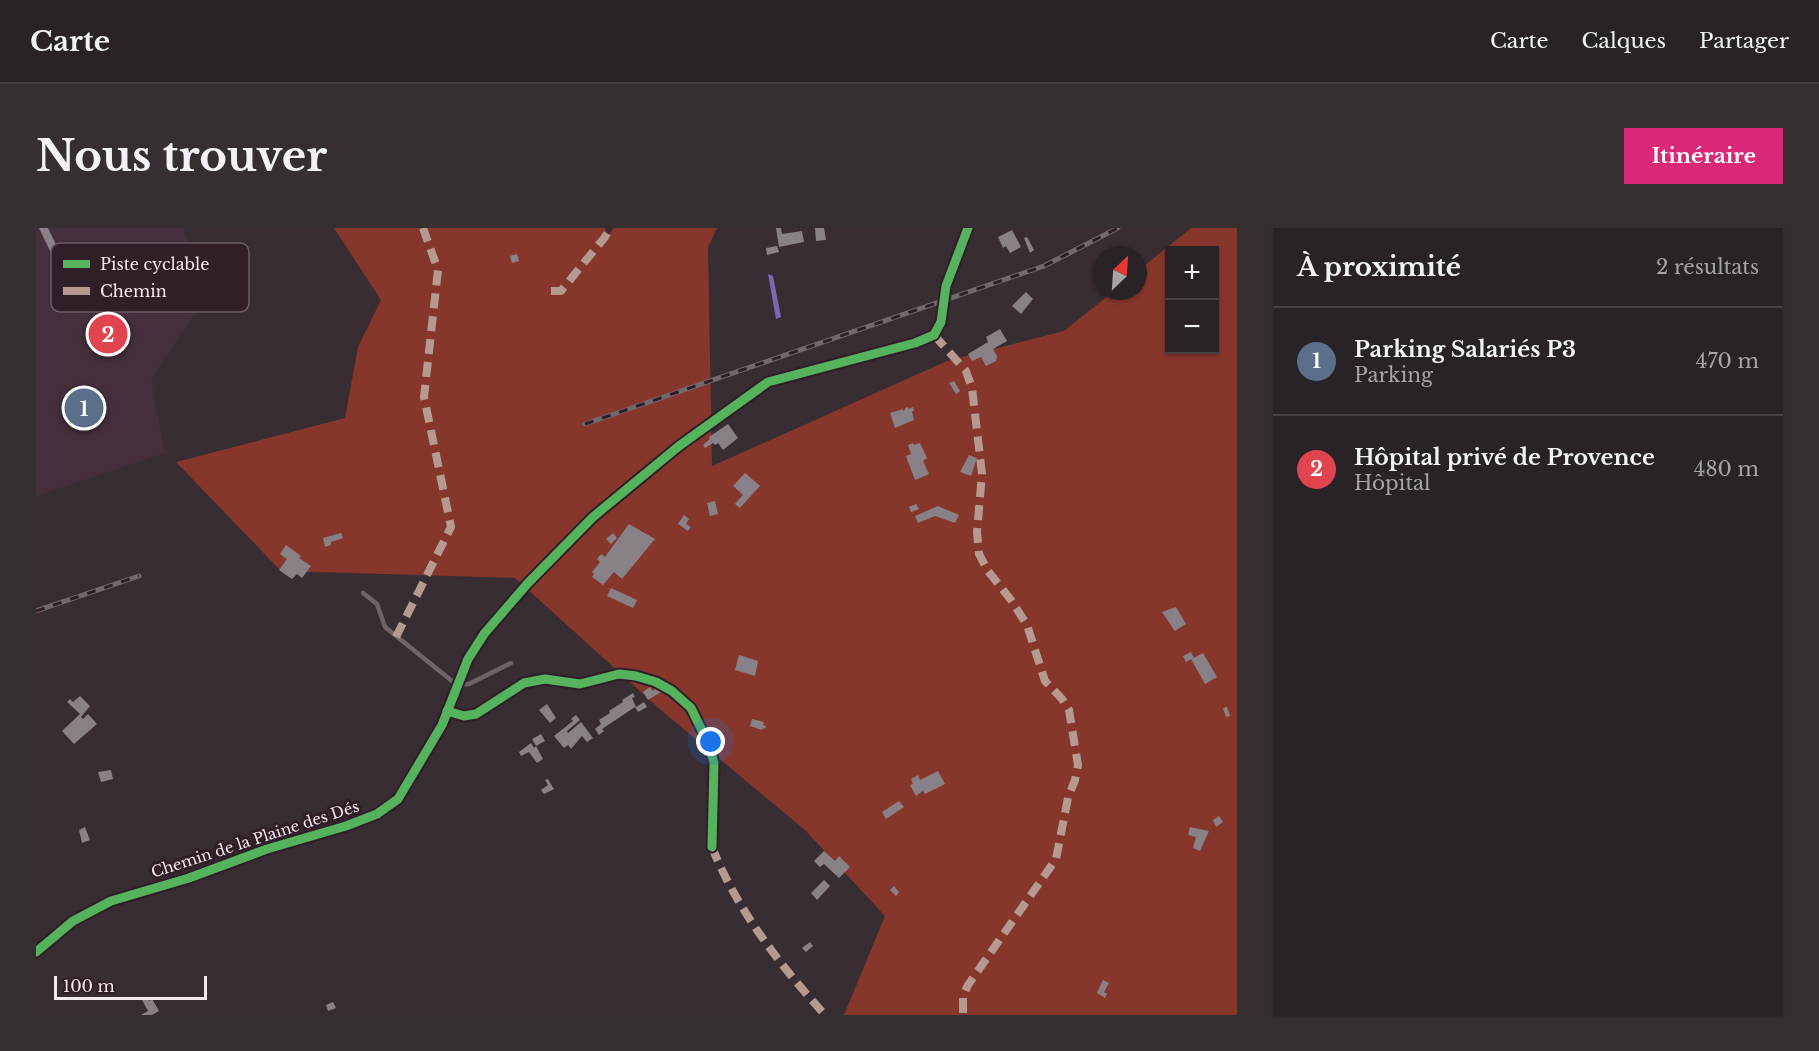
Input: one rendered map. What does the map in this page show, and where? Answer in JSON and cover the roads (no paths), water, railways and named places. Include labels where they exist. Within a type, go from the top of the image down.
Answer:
[{"type":"street","name":"Chemin de la Plaine des Dés","points":[[36,952],[73,921],[111,901],[189,878],[267,849],[346,826],[377,814],[398,799],[442,725],[468,659],[484,634],[528,583],[593,516],[679,447],[768,382],[915,343],[934,335],[941,322],[946,286],[968,228]]},
{"type":"street","points":[[447,711],[464,716],[476,714],[524,683],[545,679],[580,684],[619,674],[656,682],[672,691],[692,708],[709,745],[714,763],[712,847]]},
{"type":"lane","points":[[363,593],[377,604],[385,627],[457,685],[469,684],[511,663]]},
{"type":"railway","points":[[585,424],[1044,266],[1118,228]]},
{"type":"railway","points":[[36,611],[139,576]]},
{"type":"place","name":"Hôpital privé de Provence","points":[[108,334]]},
{"type":"place","name":"Parking Salariés P3","points":[[84,408]]}]
